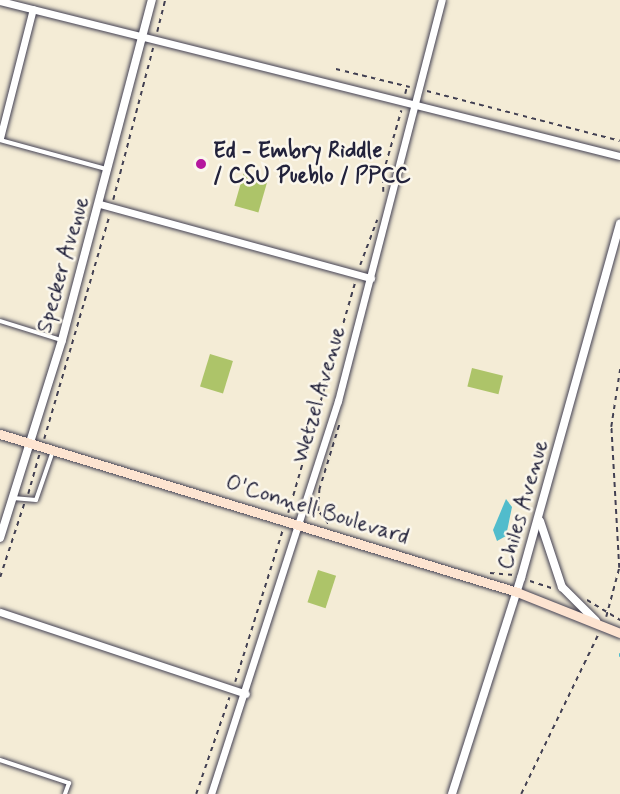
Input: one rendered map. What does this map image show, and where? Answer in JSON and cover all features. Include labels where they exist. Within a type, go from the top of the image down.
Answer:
[{"type":"main road","name":"O'Connell Boulevard","points":[[0,434],[517,592],[600,623],[620,633]]},
{"type":"street","name":"Specker Avenue","points":[[0,538],[62,340],[109,170],[152,0]]},
{"type":"street","name":"Wetzel Avenue","points":[[211,794],[301,526],[338,400],[418,104],[442,0]]},
{"type":"street","points":[[0,1],[620,156]]},
{"type":"street","points":[[0,139],[3,113],[33,9]]},
{"type":"street","points":[[100,204],[371,278]]},
{"type":"street","name":"Chiles Avenue","points":[[452,794],[541,513],[620,224]]},
{"type":"street","points":[[541,513],[545,547],[565,591],[600,623]]},
{"type":"street","points":[[0,612],[246,694]]},
{"type":"lane","points":[[0,139],[109,170]]},
{"type":"lane","points":[[0,321],[62,340]]},
{"type":"lane","points":[[13,498],[25,502],[38,498],[53,450]]},
{"type":"lane","points":[[0,760],[69,783],[65,794]]},
{"type":"path","points":[[0,577],[42,447],[112,207],[165,0]]},
{"type":"path","points":[[336,69],[620,141]]},
{"type":"path","points":[[383,200],[382,173],[407,86]]},
{"type":"path","points":[[196,794],[286,522],[324,397],[357,274],[378,214]]},
{"type":"path","points":[[521,794],[600,623],[608,613],[619,568],[611,427],[620,369]]},
{"type":"path","points":[[324,397],[338,400]]},
{"type":"path","points":[[330,527],[318,511],[319,490],[343,413]]},
{"type":"path","points":[[485,574],[521,578],[565,591]]},
{"type":"path","points":[[582,596],[620,620]]},
{"type":"green space","points":[[244,172],[268,179],[258,213],[234,206]]},
{"type":"green space","points":[[210,354],[233,361],[223,394],[200,387]]},
{"type":"green space","points":[[472,368],[503,376],[498,394],[467,386]]},
{"type":"green space","points":[[318,570],[336,576],[326,608],[307,602]]},
{"type":"water","points":[[506,499],[512,507],[506,536],[497,541],[493,530]]},
{"type":"place","name":"Ed - Embry Riddle / CSU Pueblo / PPCC","points":[[201,164]]}]
